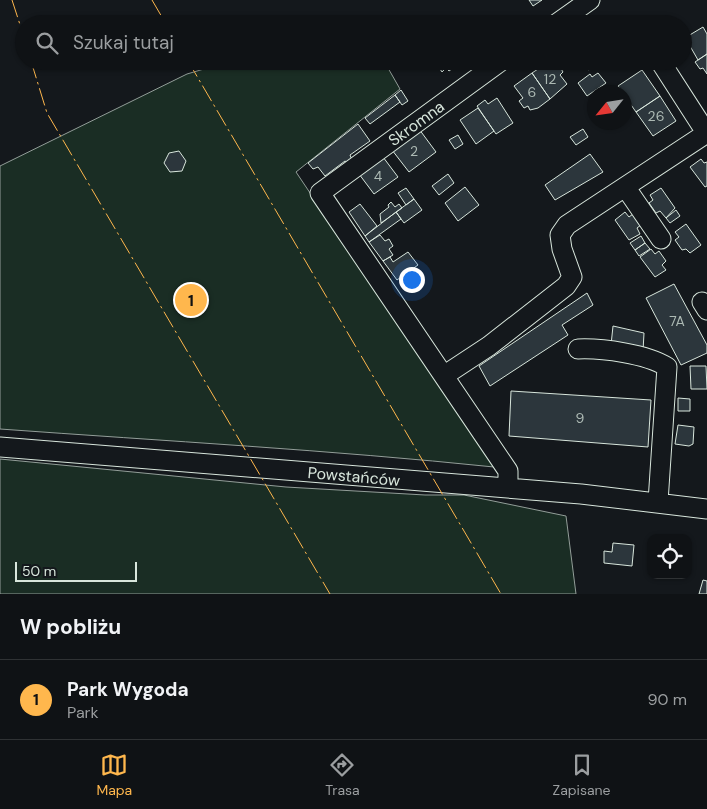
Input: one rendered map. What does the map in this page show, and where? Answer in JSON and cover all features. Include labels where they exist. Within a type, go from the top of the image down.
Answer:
[{"type":"street","points":[[569,15],[590,0]]},
{"type":"street","name":"Skromna","points":[[445,375],[320,193],[489,70]]},
{"type":"street","points":[[508,488],[508,471],[445,375],[489,346],[566,286],[572,277],[562,249],[560,236],[568,225],[707,134],[666,70]]},
{"type":"street","points":[[626,188],[661,239]]},
{"type":"street","points":[[578,349],[590,348],[656,360],[667,367],[658,502]]},
{"type":"street","name":"Powstańców","points":[[0,447],[508,488],[658,502],[707,509]]},
{"type":"green space","points":[[201,70],[389,70],[400,89],[296,172],[494,467],[309,451],[0,429],[0,166],[187,74]]},
{"type":"green space","points":[[0,459],[286,487],[425,495],[464,495],[566,516],[576,594],[0,594]]},
{"type":"building","points":[[529,0],[542,0],[533,6]]},
{"type":"building","points":[[703,27],[707,34],[707,54],[698,60],[692,50],[692,34]]},
{"type":"building","points":[[707,54],[707,74],[695,62]]},
{"type":"building","points":[[536,70],[562,70],[563,72],[560,75],[567,84],[550,99],[532,73]]},
{"type":"building","points":[[642,70],[660,96],[636,112],[632,106],[632,85],[620,85]]},
{"type":"building","points":[[532,73],[550,99],[538,108],[530,110],[528,106],[524,108],[519,101],[523,98],[514,86]]},
{"type":"building","points":[[598,73],[606,83],[603,85],[587,85],[587,96],[578,83],[590,74],[592,77]]},
{"type":"building","points":[[401,90],[408,101],[402,105],[395,95]]},
{"type":"building","points":[[395,95],[400,102],[370,124],[365,118]]},
{"type":"building","points":[[660,96],[676,121],[653,136],[636,112]]},
{"type":"building","points":[[497,98],[513,123],[496,134],[477,106],[485,100],[488,104]]},
{"type":"building","points":[[478,108],[494,131],[476,144],[460,120]]},
{"type":"building","points":[[358,124],[370,141],[350,155],[352,160],[348,163],[345,161],[325,176],[318,167],[313,169],[308,163]]},
{"type":"building","points":[[419,129],[436,152],[409,172],[392,150]]},
{"type":"building","points":[[583,129],[588,137],[576,145],[570,137]]},
{"type":"building","points":[[458,135],[463,144],[455,149],[449,140]]},
{"type":"building","points":[[179,151],[186,161],[182,171],[170,172],[164,163],[169,153]]},
{"type":"building","points":[[590,154],[603,172],[555,200],[545,185]]},
{"type":"building","points":[[383,157],[398,177],[374,194],[359,174]]},
{"type":"building","points":[[701,159],[704,163],[707,162],[707,186],[705,187],[690,167]]},
{"type":"building","points":[[448,174],[454,183],[439,195],[432,186]]},
{"type":"building","points":[[465,187],[479,205],[458,221],[445,203]]},
{"type":"building","points":[[406,188],[414,199],[406,205],[398,193]]},
{"type":"building","points":[[661,188],[675,208],[666,218],[660,211],[656,213],[649,203],[653,200],[650,195]]},
{"type":"building","points":[[414,199],[422,210],[404,223],[396,212]]},
{"type":"building","points":[[391,202],[395,207],[399,204],[402,208],[381,223],[380,214],[389,207],[388,205]]},
{"type":"building","points":[[360,204],[377,226],[365,236],[349,212]]},
{"type":"building","points":[[676,210],[680,216],[670,223],[666,218]]},
{"type":"building","points":[[396,212],[401,219],[369,242],[365,236]]},
{"type":"building","points":[[625,212],[629,217],[633,214],[641,225],[637,228],[640,234],[629,240],[615,220]]},
{"type":"building","points":[[686,224],[701,245],[690,253],[686,249],[682,250],[675,240],[679,237],[675,232]]},
{"type":"building","points":[[380,235],[385,241],[389,239],[393,246],[389,249],[393,255],[383,261],[369,242]]},
{"type":"building","points":[[641,236],[645,243],[635,250],[630,243]]},
{"type":"building","points":[[645,243],[650,249],[639,256],[635,250]]},
{"type":"building","points":[[651,249],[655,254],[659,251],[666,261],[662,265],[666,270],[655,277],[640,257]]},
{"type":"building","points":[[408,252],[418,265],[397,280],[383,261],[390,257],[393,262]]},
{"type":"building","points":[[674,284],[707,345],[707,353],[681,365],[646,298]]},
{"type":"building","points":[[587,293],[593,305],[562,325],[568,335],[490,386],[479,366]]},
{"type":"building","points":[[613,326],[644,333],[643,351],[611,345]]},
{"type":"building","points":[[690,366],[706,366],[707,389],[691,389]]},
{"type":"building","points":[[511,391],[651,400],[648,447],[509,436]]},
{"type":"building","points":[[678,398],[690,399],[690,411],[678,411]]},
{"type":"building","points":[[678,425],[694,427],[693,444],[689,446],[675,444]]},
{"type":"building","points":[[613,543],[634,545],[632,566],[604,563],[604,551],[612,552]]},
{"type":"building","points":[[703,580],[707,581],[707,594],[699,594]]},
{"type":"power","points":[[12,0],[17,15]]},
{"type":"power","points":[[152,0],[161,15]]},
{"type":"power","points":[[34,70],[47,113],[330,594]]},
{"type":"power","points":[[193,70],[501,594]]},
{"type":"place","name":"Park Wygoda","points":[[191,300]]}]
